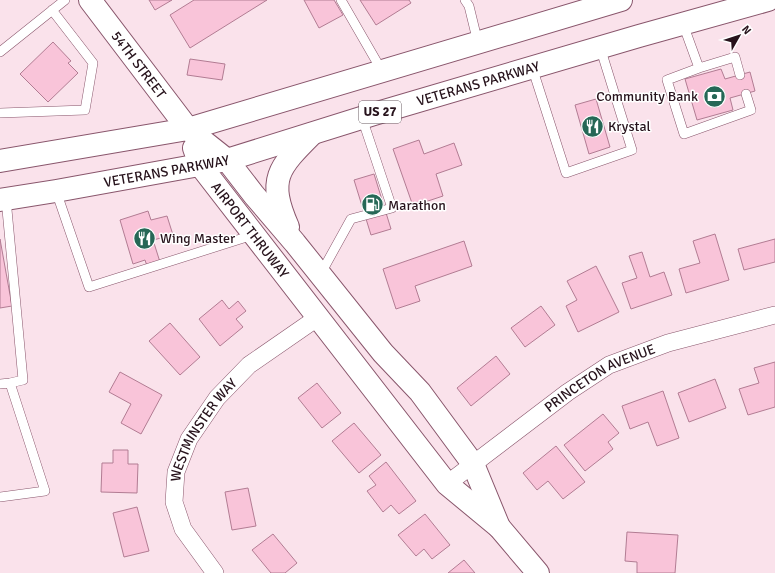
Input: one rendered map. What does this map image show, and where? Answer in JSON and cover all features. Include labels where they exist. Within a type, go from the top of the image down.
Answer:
[{"type":"main road","name":"54TH STREET","points":[[90,0],[188,129]]},
{"type":"main road","name":"VETERANS PARKWAY","points":[[3,199],[228,160],[532,67],[761,1]]},
{"type":"main road","points":[[0,162],[188,129],[478,43],[606,2]]},
{"type":"main road","name":"AIRPORT THRUWAY","points":[[188,129],[228,160],[254,195],[295,242],[383,353],[420,392],[473,464],[499,526]]},
{"type":"main road","name":"AIRPORT THRUWAY","points":[[188,129],[200,165],[447,484],[499,526],[538,573]]},
{"type":"main road","points":[[295,242],[277,199],[278,178],[287,160],[312,134]]},
{"type":"street","name":"PRINCETON AVENUE","points":[[447,484],[568,392],[610,365],[668,343],[775,315]]},
{"type":"street","name":"WESTMINSTER WAY","points":[[215,573],[183,529],[174,502],[176,472],[189,440],[217,398],[249,364],[317,318]]},
{"type":"lane","points":[[0,52],[65,0]]},
{"type":"lane","points":[[341,0],[382,72]]},
{"type":"lane","points":[[465,0],[469,6],[478,43]]},
{"type":"lane","points":[[0,113],[85,110],[93,63],[52,10]]},
{"type":"lane","points":[[683,24],[699,68]]},
{"type":"lane","points":[[532,67],[566,173],[632,150],[600,47]]},
{"type":"lane","points":[[740,75],[735,58],[699,68],[667,80],[684,134],[752,110],[746,94]]},
{"type":"lane","points":[[320,275],[350,219],[392,208],[362,118]]},
{"type":"lane","points":[[56,191],[89,287],[253,235]]},
{"type":"lane","points":[[0,384],[23,380],[3,199]]},
{"type":"lane","points":[[0,497],[45,492],[10,383]]},
{"type":"building","points":[[149,0],[172,0],[155,10]]},
{"type":"building","points":[[194,0],[267,0],[190,48],[170,15]]},
{"type":"building","points":[[304,0],[334,0],[343,15],[319,28]]},
{"type":"building","points":[[360,0],[409,0],[411,3],[376,25]]},
{"type":"building","points":[[53,42],[71,61],[68,63],[78,73],[48,102],[20,74]]},
{"type":"building","points":[[190,59],[225,64],[222,80],[187,75]]},
{"type":"building","name":"Community Bank","points":[[721,69],[725,79],[750,72],[755,91],[730,98],[733,110],[697,120],[685,79]]},
{"type":"building","name":"Krystal","points":[[596,99],[610,147],[589,154],[575,105]]},
{"type":"building","points":[[419,140],[424,154],[454,143],[462,165],[436,174],[443,196],[413,206],[393,149]]},
{"type":"building","name":"Marathon","points":[[374,174],[391,229],[371,235],[354,180]]},
{"type":"building","name":"Wing Master","points":[[148,211],[151,220],[167,216],[173,235],[153,240],[160,262],[147,266],[145,260],[133,264],[120,220]]},
{"type":"building","points":[[715,234],[729,280],[686,293],[679,269],[700,263],[693,241]]},
{"type":"building","points":[[0,239],[12,306],[0,308]]},
{"type":"building","points":[[775,239],[775,262],[744,270],[738,249]]},
{"type":"building","points":[[464,241],[472,266],[415,286],[420,301],[396,309],[383,269]]},
{"type":"building","points":[[642,252],[650,277],[664,272],[672,295],[631,309],[622,283],[637,278],[629,256]]},
{"type":"building","points":[[596,266],[619,312],[578,332],[566,306],[577,300],[567,281]]},
{"type":"building","points":[[222,300],[229,309],[238,301],[246,311],[236,319],[243,327],[220,346],[199,319]]},
{"type":"building","points":[[541,306],[555,325],[525,347],[511,328]]},
{"type":"building","points":[[170,323],[200,357],[180,375],[149,341]]},
{"type":"building","points":[[496,356],[510,374],[471,406],[457,388]]},
{"type":"building","points":[[775,362],[775,407],[748,415],[739,389],[759,383],[754,368]]},
{"type":"building","points":[[120,372],[162,395],[141,434],[121,423],[131,404],[109,392]]},
{"type":"building","points":[[715,379],[726,408],[689,422],[678,393]]},
{"type":"building","points":[[317,383],[341,413],[322,428],[298,398]]},
{"type":"building","points":[[663,391],[679,438],[657,446],[648,422],[630,429],[622,406]]},
{"type":"building","points":[[603,414],[619,433],[608,442],[613,449],[585,471],[564,445]]},
{"type":"building","points":[[354,423],[381,455],[359,473],[332,441]]},
{"type":"building","points":[[556,446],[585,482],[563,499],[548,481],[537,490],[523,473]]},
{"type":"building","points":[[113,450],[128,450],[128,464],[138,464],[137,493],[101,492],[102,463],[113,463]]},
{"type":"building","points":[[386,462],[416,501],[399,514],[391,505],[383,512],[367,491],[376,485],[369,476]]},
{"type":"building","points":[[248,488],[256,526],[232,530],[225,492]]},
{"type":"building","points":[[137,507],[149,551],[124,557],[113,513]]},
{"type":"building","points":[[425,514],[450,545],[432,559],[424,549],[416,556],[398,535]]},
{"type":"building","points":[[627,532],[678,535],[675,573],[637,573],[637,562],[625,561]]},
{"type":"building","points":[[273,534],[297,563],[285,573],[271,573],[252,550]]},
{"type":"building","points":[[464,560],[475,573],[448,573]]},
{"type":"place","name":"Community Bank","points":[[714,96]]},
{"type":"place","name":"Krystal","points":[[593,126]]},
{"type":"place","name":"Marathon","points":[[373,205]]},
{"type":"place","name":"Wing Master","points":[[144,238]]}]
